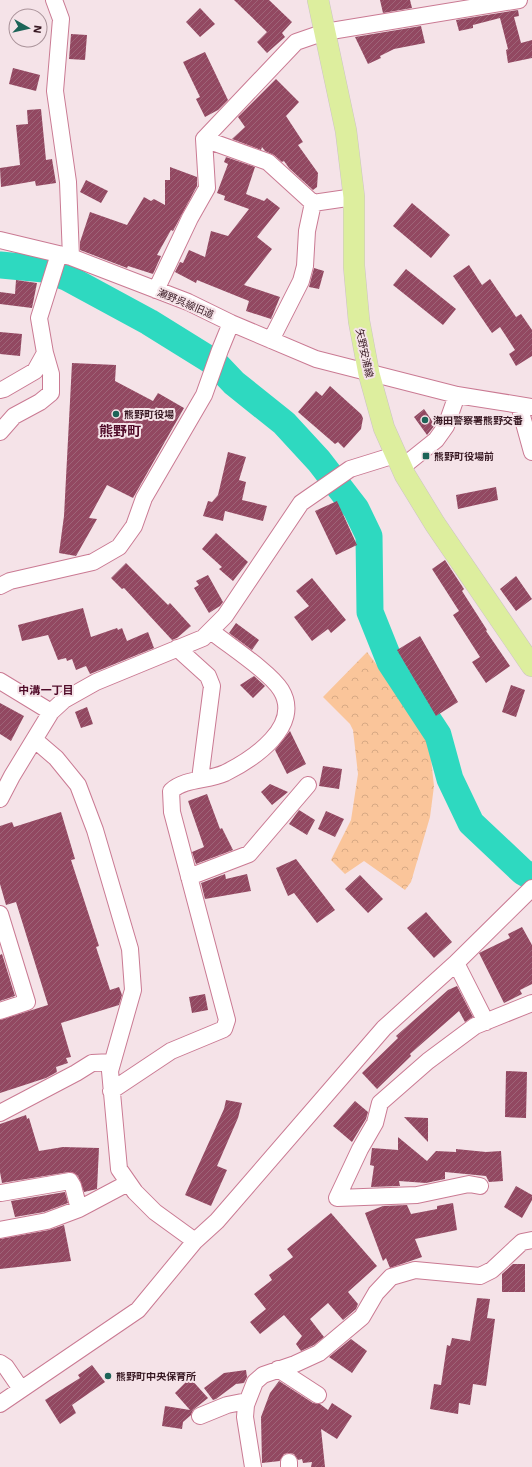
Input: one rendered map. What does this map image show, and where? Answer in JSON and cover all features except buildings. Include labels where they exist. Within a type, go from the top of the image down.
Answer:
[{"type":"main road","name":"矢野安浦線","points":[[318,0],[346,131],[354,197],[354,266],[359,321],[369,374],[384,428],[398,461],[435,524],[532,666]]},
{"type":"street","points":[[0,432],[14,416],[40,402],[51,393],[51,374],[39,318],[51,279],[62,258],[68,182],[55,91],[61,19],[54,0]]},
{"type":"street","points":[[156,290],[190,218],[207,188],[204,139],[296,42],[325,32],[519,0]]},
{"type":"street","points":[[204,139],[268,162],[313,203]]},
{"type":"street","points":[[313,203],[354,197]]},
{"type":"street","points":[[271,340],[301,282],[305,266],[307,231],[313,203]]},
{"type":"street","name":"瀬野呉線旧道","points":[[0,240],[62,258],[188,302],[231,323],[316,359],[369,374],[457,394],[525,406]]},
{"type":"street","points":[[0,586],[10,582],[93,562],[120,547],[134,526],[144,498],[204,395],[231,323]]},
{"type":"street","points":[[0,390],[4,390],[35,371],[46,353]]},
{"type":"street","points":[[0,799],[12,776],[51,712],[64,700],[96,682],[203,638],[225,616],[301,503],[350,469],[398,461],[436,440],[446,426],[457,394]]},
{"type":"street","points":[[525,406],[532,452]]},
{"type":"street","points":[[111,1091],[172,1051],[224,1029],[228,1020],[172,812],[171,791],[177,786],[224,773],[245,761],[277,736],[285,720],[287,707],[281,690],[271,678],[211,631]]},
{"type":"street","points":[[177,648],[208,676],[212,686],[200,779]]},
{"type":"street","points":[[0,681],[51,712]]},
{"type":"street","points":[[35,740],[56,758],[78,785],[96,830],[130,949],[133,990],[110,1071],[119,1169],[128,1183],[155,1212],[195,1241]]},
{"type":"street","points":[[189,877],[249,854],[308,786]]},
{"type":"street","points":[[0,1404],[138,1310],[195,1241],[217,1221],[384,1028],[456,963],[532,888]]},
{"type":"street","points":[[0,914],[27,1002],[0,1011]]},
{"type":"street","points":[[456,963],[486,1022]]},
{"type":"street","points":[[480,1186],[469,1184],[417,1195],[337,1198],[360,1149],[375,1123],[380,1103],[428,1061],[475,1026],[532,1003]]},
{"type":"street","points":[[0,1113],[76,1073],[92,1062],[112,1062]]},
{"type":"street","points":[[1,1193],[70,1181],[73,1186],[79,1209]]},
{"type":"street","points":[[0,1230],[48,1221],[79,1209],[128,1183]]},
{"type":"street","points":[[253,1467],[246,1417],[247,1401],[255,1382],[263,1374],[295,1364],[318,1354],[362,1317],[376,1293],[391,1277],[415,1270],[480,1276],[492,1270],[522,1242],[532,1240]]},
{"type":"street","points":[[0,1363],[6,1367],[22,1389]]},
{"type":"street","points":[[278,1369],[318,1395]]},
{"type":"street","points":[[200,1416],[227,1405],[247,1401]]},
{"type":"green space","points":[[367,652],[424,728],[431,759],[434,786],[430,817],[411,882],[405,890],[364,861],[345,874],[331,860],[351,820],[358,774],[353,730],[350,724],[323,697]]},
{"type":"waterway","points":[[0,265],[44,269],[66,277],[149,322],[215,363],[234,383],[284,423],[319,461],[356,509],[369,536],[370,612],[390,662],[438,735],[450,779],[471,823],[523,872],[532,877]]},
{"type":"place","name":"熊野町役場","points":[[116,414]]},
{"type":"place","name":"海田警察署熊野交番","points":[[425,420]]},
{"type":"place","name":"熊野町役場前","points":[[426,456]]},
{"type":"place","name":"熊野町中央保育所","points":[[108,1376]]},
{"type":"district","name":"熊野町","points":[[120,431]]},
{"type":"district","name":"中溝一丁目","points":[[46,690]]}]
